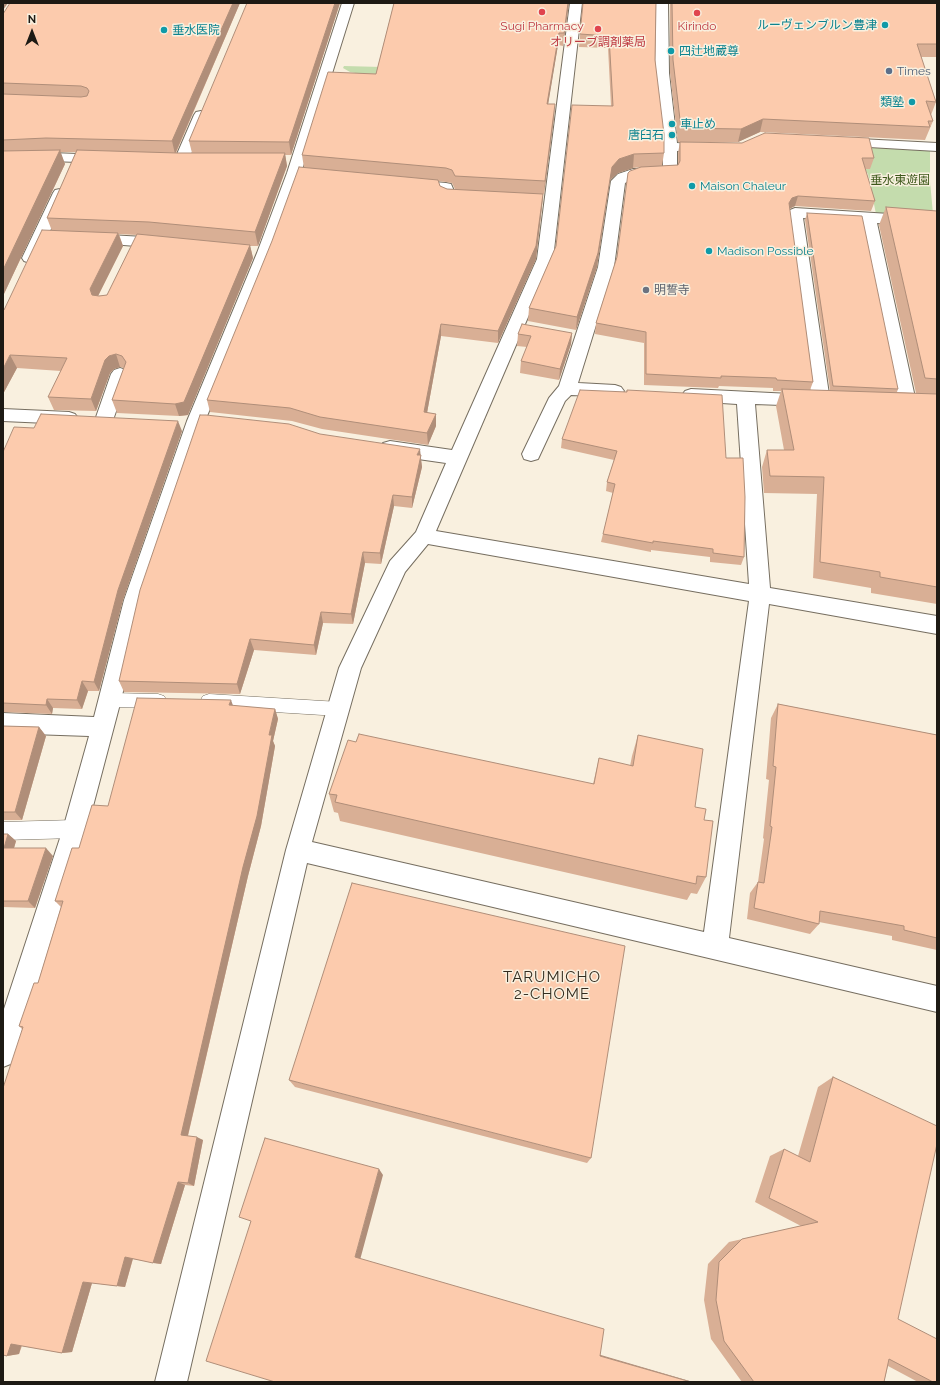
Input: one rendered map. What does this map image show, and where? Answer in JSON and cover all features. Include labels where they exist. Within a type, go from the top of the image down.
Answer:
[{"type":"street","points":[[3,1053],[75,829],[110,700],[134,600],[188,423],[257,252],[295,167],[348,3]]},
{"type":"street","points":[[171,1382],[298,850],[350,668],[397,567],[424,536],[458,458],[524,328],[545,259],[544,200],[576,3]]},
{"type":"street","points":[[532,454],[558,398],[566,389],[575,337],[606,267],[618,181],[623,177],[638,172],[670,172],[670,147],[662,73],[662,3]]},
{"type":"street","points":[[181,161],[205,104]]},
{"type":"street","points":[[830,141],[937,147]]},
{"type":"street","points":[[670,147],[701,148]]},
{"type":"street","points":[[24,271],[76,158]]},
{"type":"street","points":[[3,159],[121,159]]},
{"type":"street","points":[[166,160],[197,161]]},
{"type":"street","points":[[399,183],[446,187],[447,195],[484,197]]},
{"type":"street","points":[[676,394],[829,401],[795,213],[937,222]]},
{"type":"street","points":[[868,218],[899,402],[930,403]]},
{"type":"street","points":[[40,236],[56,237]]},
{"type":"street","points":[[80,238],[132,248],[177,244]]},
{"type":"street","points":[[3,415],[111,420],[120,374]]},
{"type":"street","points":[[566,389],[629,392]]},
{"type":"street","points":[[715,948],[760,595],[746,398]]},
{"type":"street","points":[[188,423],[218,419]]},
{"type":"street","points":[[375,446],[458,458]]},
{"type":"street","points":[[424,536],[937,625]]},
{"type":"street","points":[[3,723],[102,727]]},
{"type":"street","points":[[298,850],[937,999]]},
{"type":"lane","points":[[110,700],[171,701]]},
{"type":"lane","points":[[194,701],[338,709]]},
{"type":"lane","points":[[3,831],[75,829]]},
{"type":"green space","points":[[344,66],[382,67],[377,77],[350,72],[343,68]]},
{"type":"green space","name":"垂水東遊園","points":[[862,147],[930,151],[930,181],[933,214],[876,214],[868,174],[865,170]]},
{"type":"building","points":[[10,3],[233,3],[172,141],[46,138],[3,140],[3,94],[81,97],[87,96],[89,91],[87,88],[81,86],[3,83],[3,14]]},
{"type":"building","points":[[247,3],[335,3],[289,142],[189,141]]},
{"type":"building","points":[[394,3],[568,3],[564,33],[559,33],[547,104],[555,104],[545,181],[455,176],[452,170],[446,168],[302,155],[328,72],[376,74]]},
{"type":"building","points":[[583,3],[656,3],[655,60],[664,134],[664,153],[634,154],[619,159],[612,167],[598,253],[577,317],[529,308],[556,246],[572,105],[613,106],[609,36],[580,34]]},
{"type":"building","points":[[672,3],[937,3],[937,44],[917,44],[936,102],[926,101],[933,121],[928,121],[930,127],[763,119],[741,129],[681,128],[673,60]]},
{"type":"building","points":[[765,133],[869,138],[874,158],[862,158],[875,201],[798,196],[792,198],[789,203],[813,382],[777,380],[776,378],[721,376],[721,378],[646,374],[646,332],[596,323],[617,257],[628,173],[641,167],[678,165],[680,161],[680,142],[742,143]]},
{"type":"building","points":[[60,150],[3,270],[3,151]]},
{"type":"building","points":[[77,150],[177,153],[285,153],[255,232],[149,222],[47,218]]},
{"type":"building","points":[[299,167],[438,180],[440,186],[447,189],[543,194],[536,246],[498,331],[441,324],[424,412],[436,414],[427,433],[320,417],[290,408],[207,400],[272,241]]},
{"type":"building","points":[[886,207],[937,211],[937,379],[925,378]]},
{"type":"building","points":[[807,213],[862,216],[898,389],[833,386]]},
{"type":"building","points":[[42,230],[118,233],[90,289],[92,295],[99,296],[107,295],[137,234],[250,245],[184,402],[175,404],[112,400],[126,362],[122,356],[116,354],[109,356],[105,360],[91,399],[48,397],[67,358],[10,355],[3,369],[3,310]]},
{"type":"building","points":[[522,324],[572,333],[560,369],[521,361],[531,336],[518,334]]},
{"type":"building","points":[[782,389],[937,394],[937,587],[880,577],[880,572],[820,562],[824,477],[770,476],[767,450],[794,450]]},
{"type":"building","points":[[580,390],[627,392],[627,390],[722,395],[726,458],[743,458],[745,497],[744,557],[713,553],[713,549],[653,541],[653,543],[603,534],[615,484],[607,482],[617,451],[562,439]]},
{"type":"building","points":[[41,414],[178,421],[118,590],[94,682],[82,681],[77,700],[47,699],[46,705],[3,703],[3,452],[14,427],[34,428]]},
{"type":"building","points":[[200,415],[289,424],[320,434],[420,449],[417,455],[421,455],[412,497],[393,495],[380,553],[363,552],[351,614],[321,612],[314,645],[250,639],[237,684],[119,681],[140,590]]},
{"type":"building","points":[[137,698],[231,700],[229,705],[275,709],[269,735],[272,735],[257,816],[243,867],[181,1135],[197,1137],[188,1183],[178,1182],[153,1263],[125,1257],[117,1286],[83,1282],[62,1353],[11,1344],[7,1356],[3,1355],[3,1088],[23,1027],[19,1026],[34,983],[38,983],[63,901],[55,901],[72,848],[79,848],[92,805],[108,806]]},
{"type":"building","points":[[778,704],[937,735],[937,938],[904,930],[904,926],[820,911],[819,924],[754,908],[758,882],[764,883],[772,827],[770,826],[776,767],[773,766]]},
{"type":"building","points":[[3,726],[39,727],[15,812],[3,812]]},
{"type":"building","points":[[359,734],[594,784],[599,758],[633,766],[638,735],[703,749],[695,807],[706,809],[704,820],[713,821],[706,877],[697,876],[696,884],[335,802],[337,795],[329,794],[348,740],[356,742]]},
{"type":"building","points":[[3,834],[8,834],[4,848],[46,848],[28,901],[3,901]]},
{"type":"building","points":[[352,883],[625,946],[591,1158],[289,1080]]},
{"type":"building","points":[[833,1077],[937,1126],[937,1144],[898,1319],[937,1339],[937,1382],[933,1382],[889,1359],[884,1382],[754,1382],[724,1341],[716,1300],[719,1262],[742,1239],[818,1222],[769,1198],[784,1149],[810,1162]]},
{"type":"building","points":[[265,1138],[379,1169],[355,1257],[604,1329],[600,1356],[691,1382],[275,1382],[206,1361],[251,1221],[239,1217]]},
{"type":"place","name":"Sugi Pharmacy","points":[[542,12]]},
{"type":"place","name":"Kirindo","points":[[697,13]]},
{"type":"place","name":"ルーヴェンブルン豊津","points":[[885,25]]},
{"type":"place","name":"オリーブ調剤薬局","points":[[598,29]]},
{"type":"place","name":"垂水医院","points":[[164,30]]},
{"type":"place","name":"四辻地蔵尊","points":[[671,51]]},
{"type":"place","name":"Times","points":[[889,71]]},
{"type":"place","name":"類塾","points":[[912,102]]},
{"type":"place","name":"車止め","points":[[672,124]]},
{"type":"place","name":"唐臼石","points":[[672,135]]},
{"type":"place","name":"Maison Chaleur","points":[[692,186]]},
{"type":"place","name":"Madison Possible","points":[[709,251]]},
{"type":"place","name":"明誓寺","points":[[646,290]]},
{"type":"district","name":"TARUMICHO 2-CHOME","points":[[552,986]]}]
